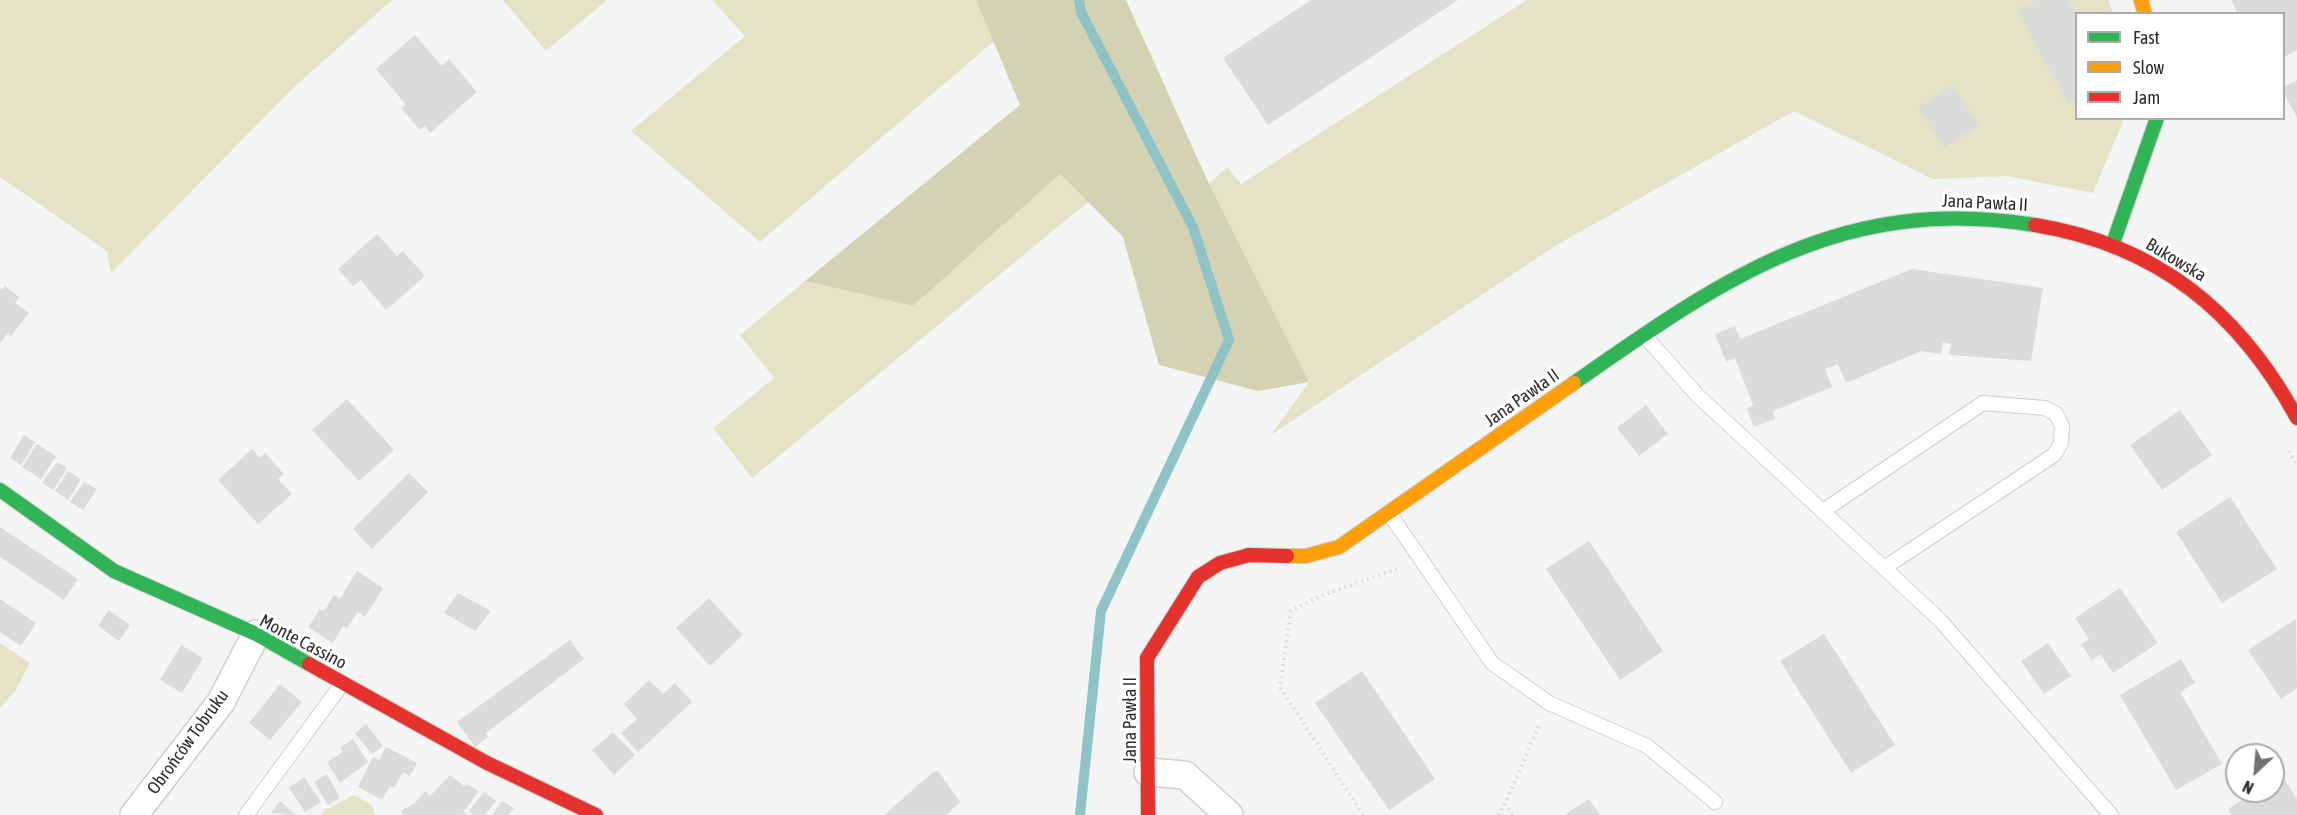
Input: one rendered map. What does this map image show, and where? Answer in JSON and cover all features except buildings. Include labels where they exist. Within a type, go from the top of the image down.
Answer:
[{"type":"street","points":[[2112,246],[2156,120]]},
{"type":"street","name":"Jana Pawła II","points":[[1148,815],[1147,658],[1198,577],[1220,563],[1249,555],[1306,555],[1339,547],[1644,335],[1732,279],[1800,247],[1855,230],[1904,220],[1964,216],[2030,222],[2112,246]]},
{"type":"street","name":"Bukowska","points":[[2112,246],[2174,277],[2239,329],[2282,388],[2297,418]]},
{"type":"street","name":"Monte Cassino","points":[[0,490],[114,571],[256,634],[487,763],[596,815]]},
{"type":"street","name":"Obrońców Tobruku","points":[[134,815],[221,702],[256,634]]},
{"type":"street","points":[[1148,772],[1185,775],[1229,815]]},
{"type":"lane","points":[[1644,335],[1697,395],[1940,620],[2111,815]]},
{"type":"lane","points":[[1823,511],[1983,403],[2045,408],[2056,414],[2062,426],[2061,443],[2054,455],[1884,568]]},
{"type":"lane","points":[[1389,513],[1492,663],[1549,704],[1647,746],[1715,802]]},
{"type":"lane","points":[[246,815],[342,684]]},
{"type":"path","points":[[1363,815],[1280,687],[1291,611],[1323,595],[1422,559]]},
{"type":"path","points":[[1498,815],[1506,804],[1549,704]]},
{"type":"path","points":[[1506,804],[1512,815]]},
{"type":"shaded area","points":[[0,0],[392,0],[293,88],[111,273],[107,251],[0,177]]},
{"type":"shaded area","points":[[503,0],[607,0],[546,51]]},
{"type":"shaded area","points":[[712,0],[976,0],[994,41],[760,242],[631,131],[745,36]]},
{"type":"shaded area","points":[[1527,0],[2108,0],[2113,12],[2075,12],[2075,120],[2124,120],[2093,193],[2007,176],[1933,179],[1794,111],[1555,246],[1271,435],[1309,382],[1209,184],[1227,167],[1241,184]]},
{"type":"shaded area","points":[[1060,174],[1088,202],[752,478],[713,428],[774,378],[740,335],[805,281],[913,306]]},
{"type":"shaded area","points":[[0,643],[30,663],[15,691],[0,708]]},
{"type":"shaded area","points":[[354,795],[372,805],[375,815],[321,815],[325,810]]},
{"type":"green space","points":[[976,0],[1126,0],[1209,184],[1309,382],[1258,391],[1159,365],[1123,237],[1060,174],[913,306],[805,281],[1020,105]]},
{"type":"waterway","points":[[1079,0],[1081,12],[1193,227],[1229,340],[1101,611],[1080,815]]},
{"type":"traffic: fast","points":[[2112,246],[2156,120]]},
{"type":"traffic: fast","points":[[1574,383],[1682,310],[1735,279],[1788,253],[1844,234],[1903,222],[1966,219],[2035,225]]},
{"type":"traffic: fast","points":[[0,490],[114,571],[256,634],[309,664]]},
{"type":"traffic: slow","points":[[2141,0],[2144,12]]},
{"type":"traffic: slow","points":[[1287,556],[1306,556],[1339,547],[1574,383]]},
{"type":"traffic: jam","points":[[2035,225],[2079,235],[2120,249],[2157,267],[2190,289],[2221,316],[2249,346],[2274,380],[2297,418]]},
{"type":"traffic: jam","points":[[1148,815],[1147,658],[1198,577],[1220,563],[1249,555],[1287,556]]},
{"type":"traffic: jam","points":[[309,664],[487,763],[596,815]]}]
